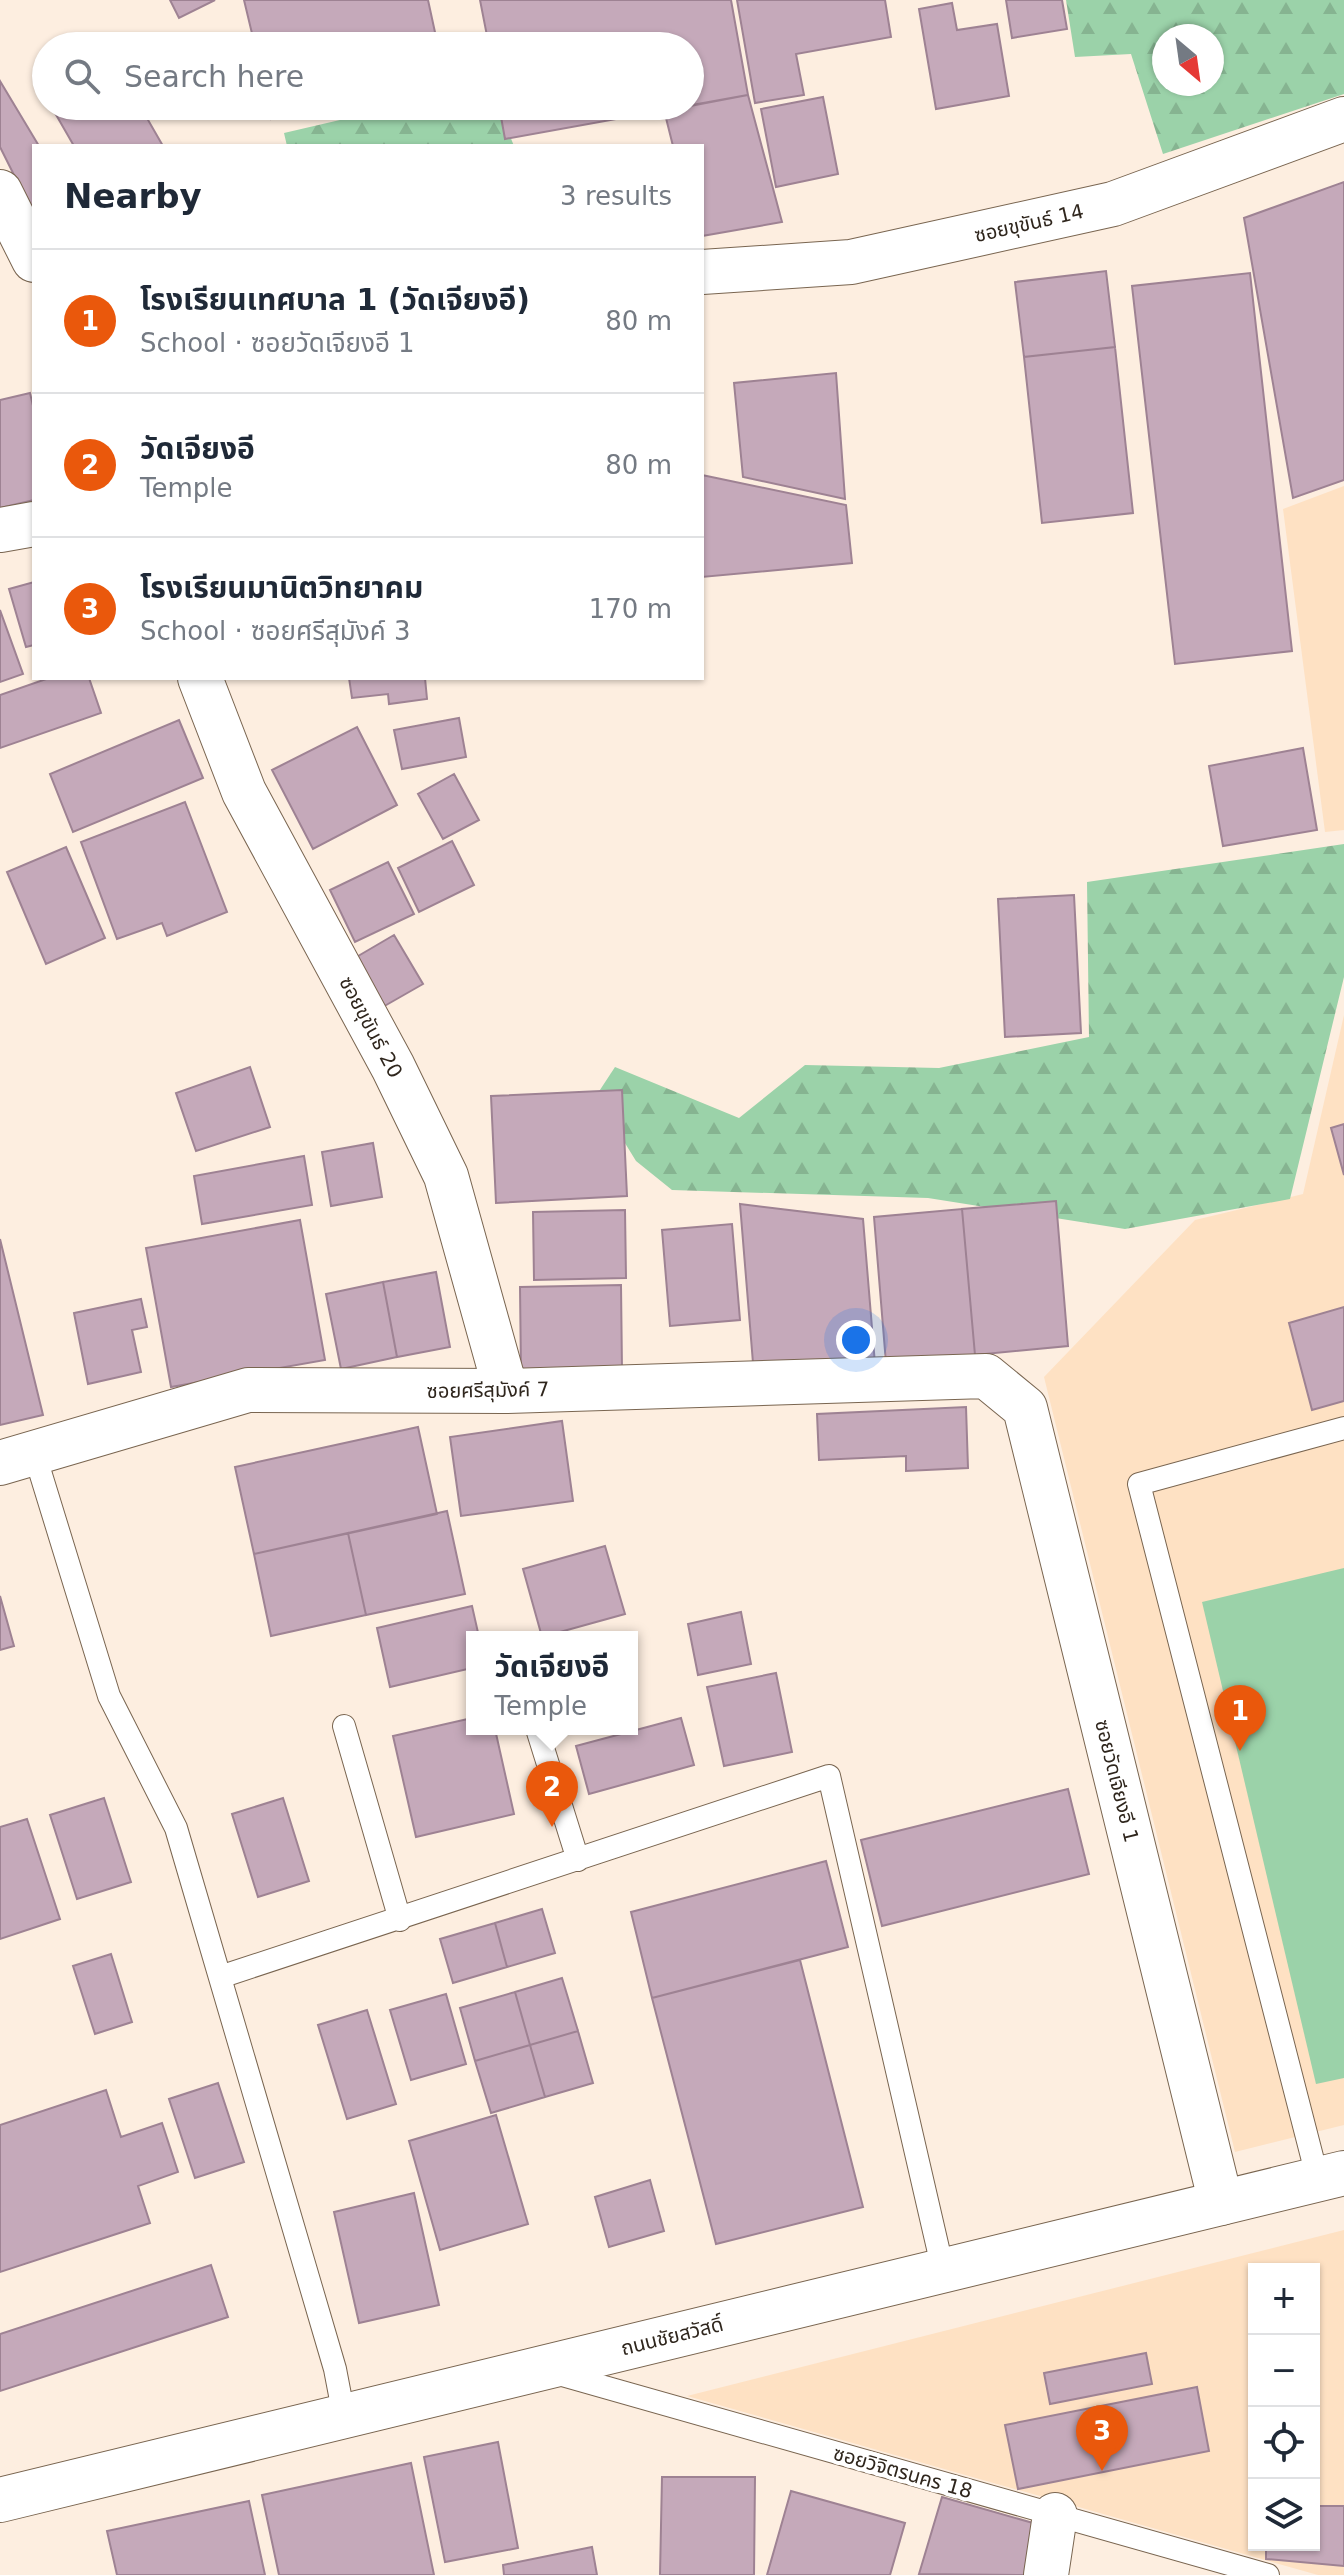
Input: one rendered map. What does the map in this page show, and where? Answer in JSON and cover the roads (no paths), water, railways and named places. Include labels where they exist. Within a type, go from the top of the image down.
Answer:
[{"type":"street","name":"ซอยขุขันธ์ 14","points":[[704,272],[851,262],[1113,204],[1344,119]]},
{"type":"street","points":[[0,192],[32,256]]},
{"type":"street","points":[[0,530],[32,524]]},
{"type":"street","name":"ซอยขุขันธ์ 20","points":[[201,680],[244,792],[393,1067],[446,1176],[506,1391]]},
{"type":"street","name":"ซอยศรีสุมังค์ 7","points":[[17,1457],[248,1390],[506,1391],[986,1376]]},
{"type":"street","name":"ซอยวัดเจียงอี 1","points":[[986,1376],[1025,1408],[1221,2203]]},
{"type":"street","name":"ถนนชัยสวัสดิ์","points":[[0,2500],[1331,2177]]},
{"type":"street","points":[[1046,2575],[1055,2515]]},
{"type":"lane","points":[[1331,2177],[1139,1484],[1344,1428]]},
{"type":"lane","points":[[17,1457],[109,1696],[176,1828],[335,2369],[344,2416]]},
{"type":"lane","points":[[344,1726],[400,1920]]},
{"type":"lane","points":[[539,1735],[578,1860]]},
{"type":"lane","points":[[220,1977],[829,1776],[943,2270]]},
{"type":"lane","name":"ซอยวิจิตรนคร 18","points":[[538,2368],[1268,2575]]},
{"type":"place","name":"โรงเรียนเทศบาล 1 (วัดเจียงอี)","points":[[1240,1751]]},
{"type":"place","name":"วัดเจียงอี","points":[[552,1827]]},
{"type":"place","name":"โรงเรียนมานิตวิทยาคม","points":[[1102,2471]]}]
